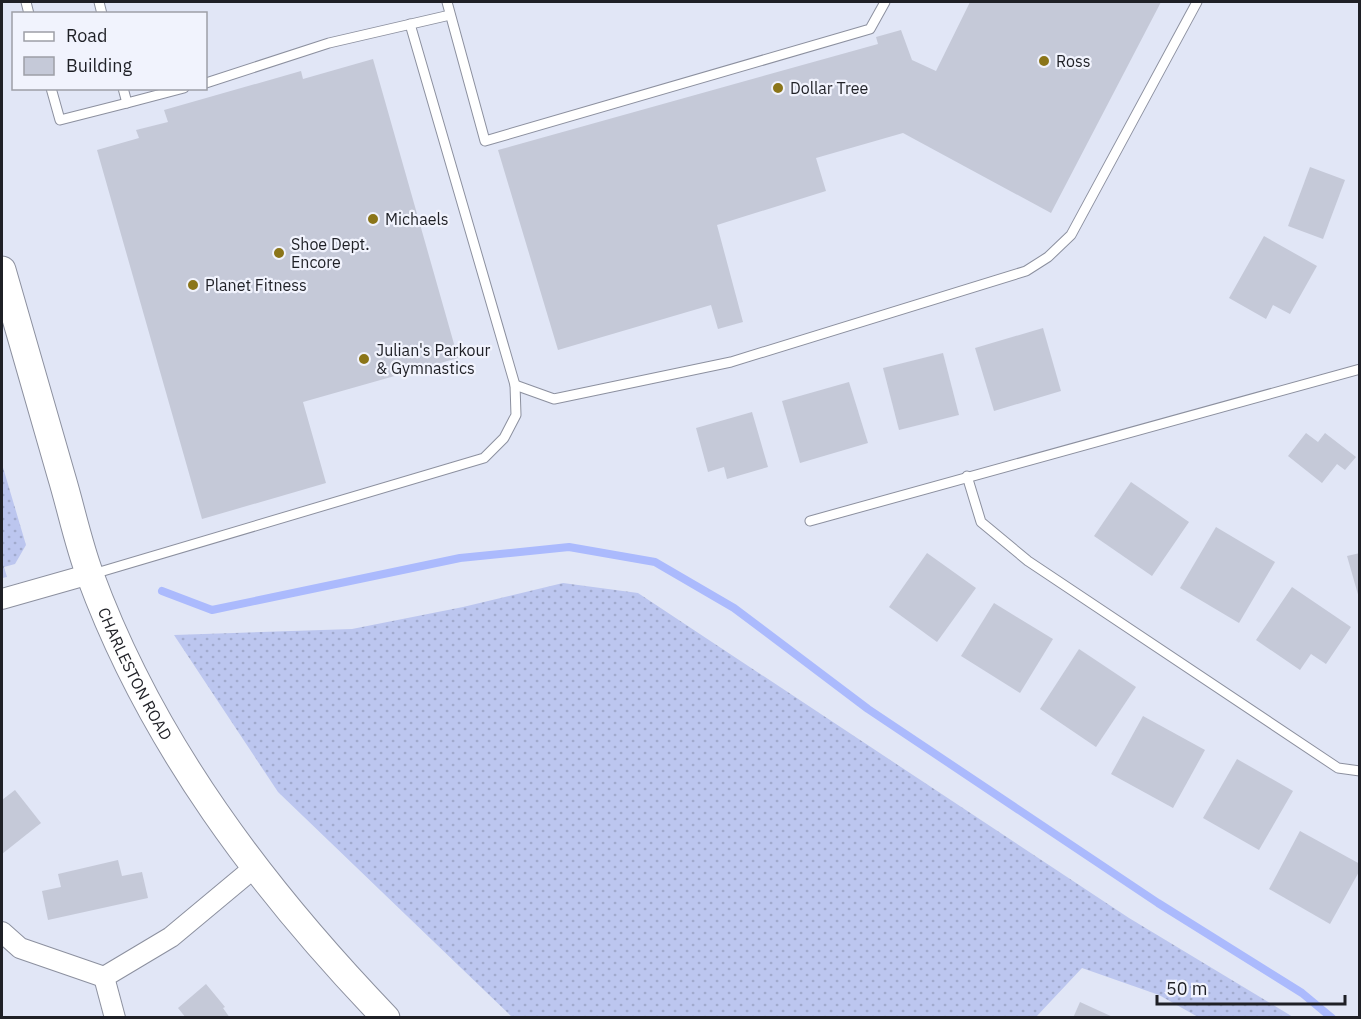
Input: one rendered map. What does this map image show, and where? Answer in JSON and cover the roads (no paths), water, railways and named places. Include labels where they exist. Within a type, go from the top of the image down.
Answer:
[{"type":"main road","name":"CHARLESTON ROAD","points":[[2,270],[90,574],[133,676],[191,778],[255,867],[331,961],[386,1017]]},
{"type":"street","points":[[2,599],[90,574]]},
{"type":"street","points":[[2,932],[20,948],[104,977],[171,937],[255,867]]},
{"type":"street","points":[[104,977],[115,1017]]},
{"type":"lane","points":[[447,2],[485,141],[870,29],[885,2]]},
{"type":"lane","points":[[515,385],[554,399],[731,362],[1026,271],[1048,257],[1071,236],[1197,2]]},
{"type":"lane","points":[[207,82],[329,43],[450,15]]},
{"type":"lane","points":[[90,574],[484,458],[504,438],[516,415],[515,385],[410,24]]},
{"type":"lane","points":[[52,90],[60,120],[177,90]]},
{"type":"lane","points":[[124,90],[127,104]]},
{"type":"lane","points":[[810,521],[1359,369]]},
{"type":"lane","points":[[967,476],[981,522],[1028,561],[1338,768],[1359,771]]},
{"type":"waterway","points":[[162,591],[212,610],[460,558],[569,547],[655,562],[734,608],[868,709],[1158,903],[1302,993],[1332,1018]]},
{"type":"place","name":"Ross","points":[[1044,61]]},
{"type":"place","name":"Dollar Tree","points":[[778,88]]},
{"type":"place","name":"Michaels","points":[[373,219]]},
{"type":"place","name":"Shoe Dept. Encore","points":[[279,253]]},
{"type":"place","name":"Planet Fitness","points":[[193,285]]},
{"type":"place","name":"Julian's Parkour & Gymnastics","points":[[364,359]]}]
